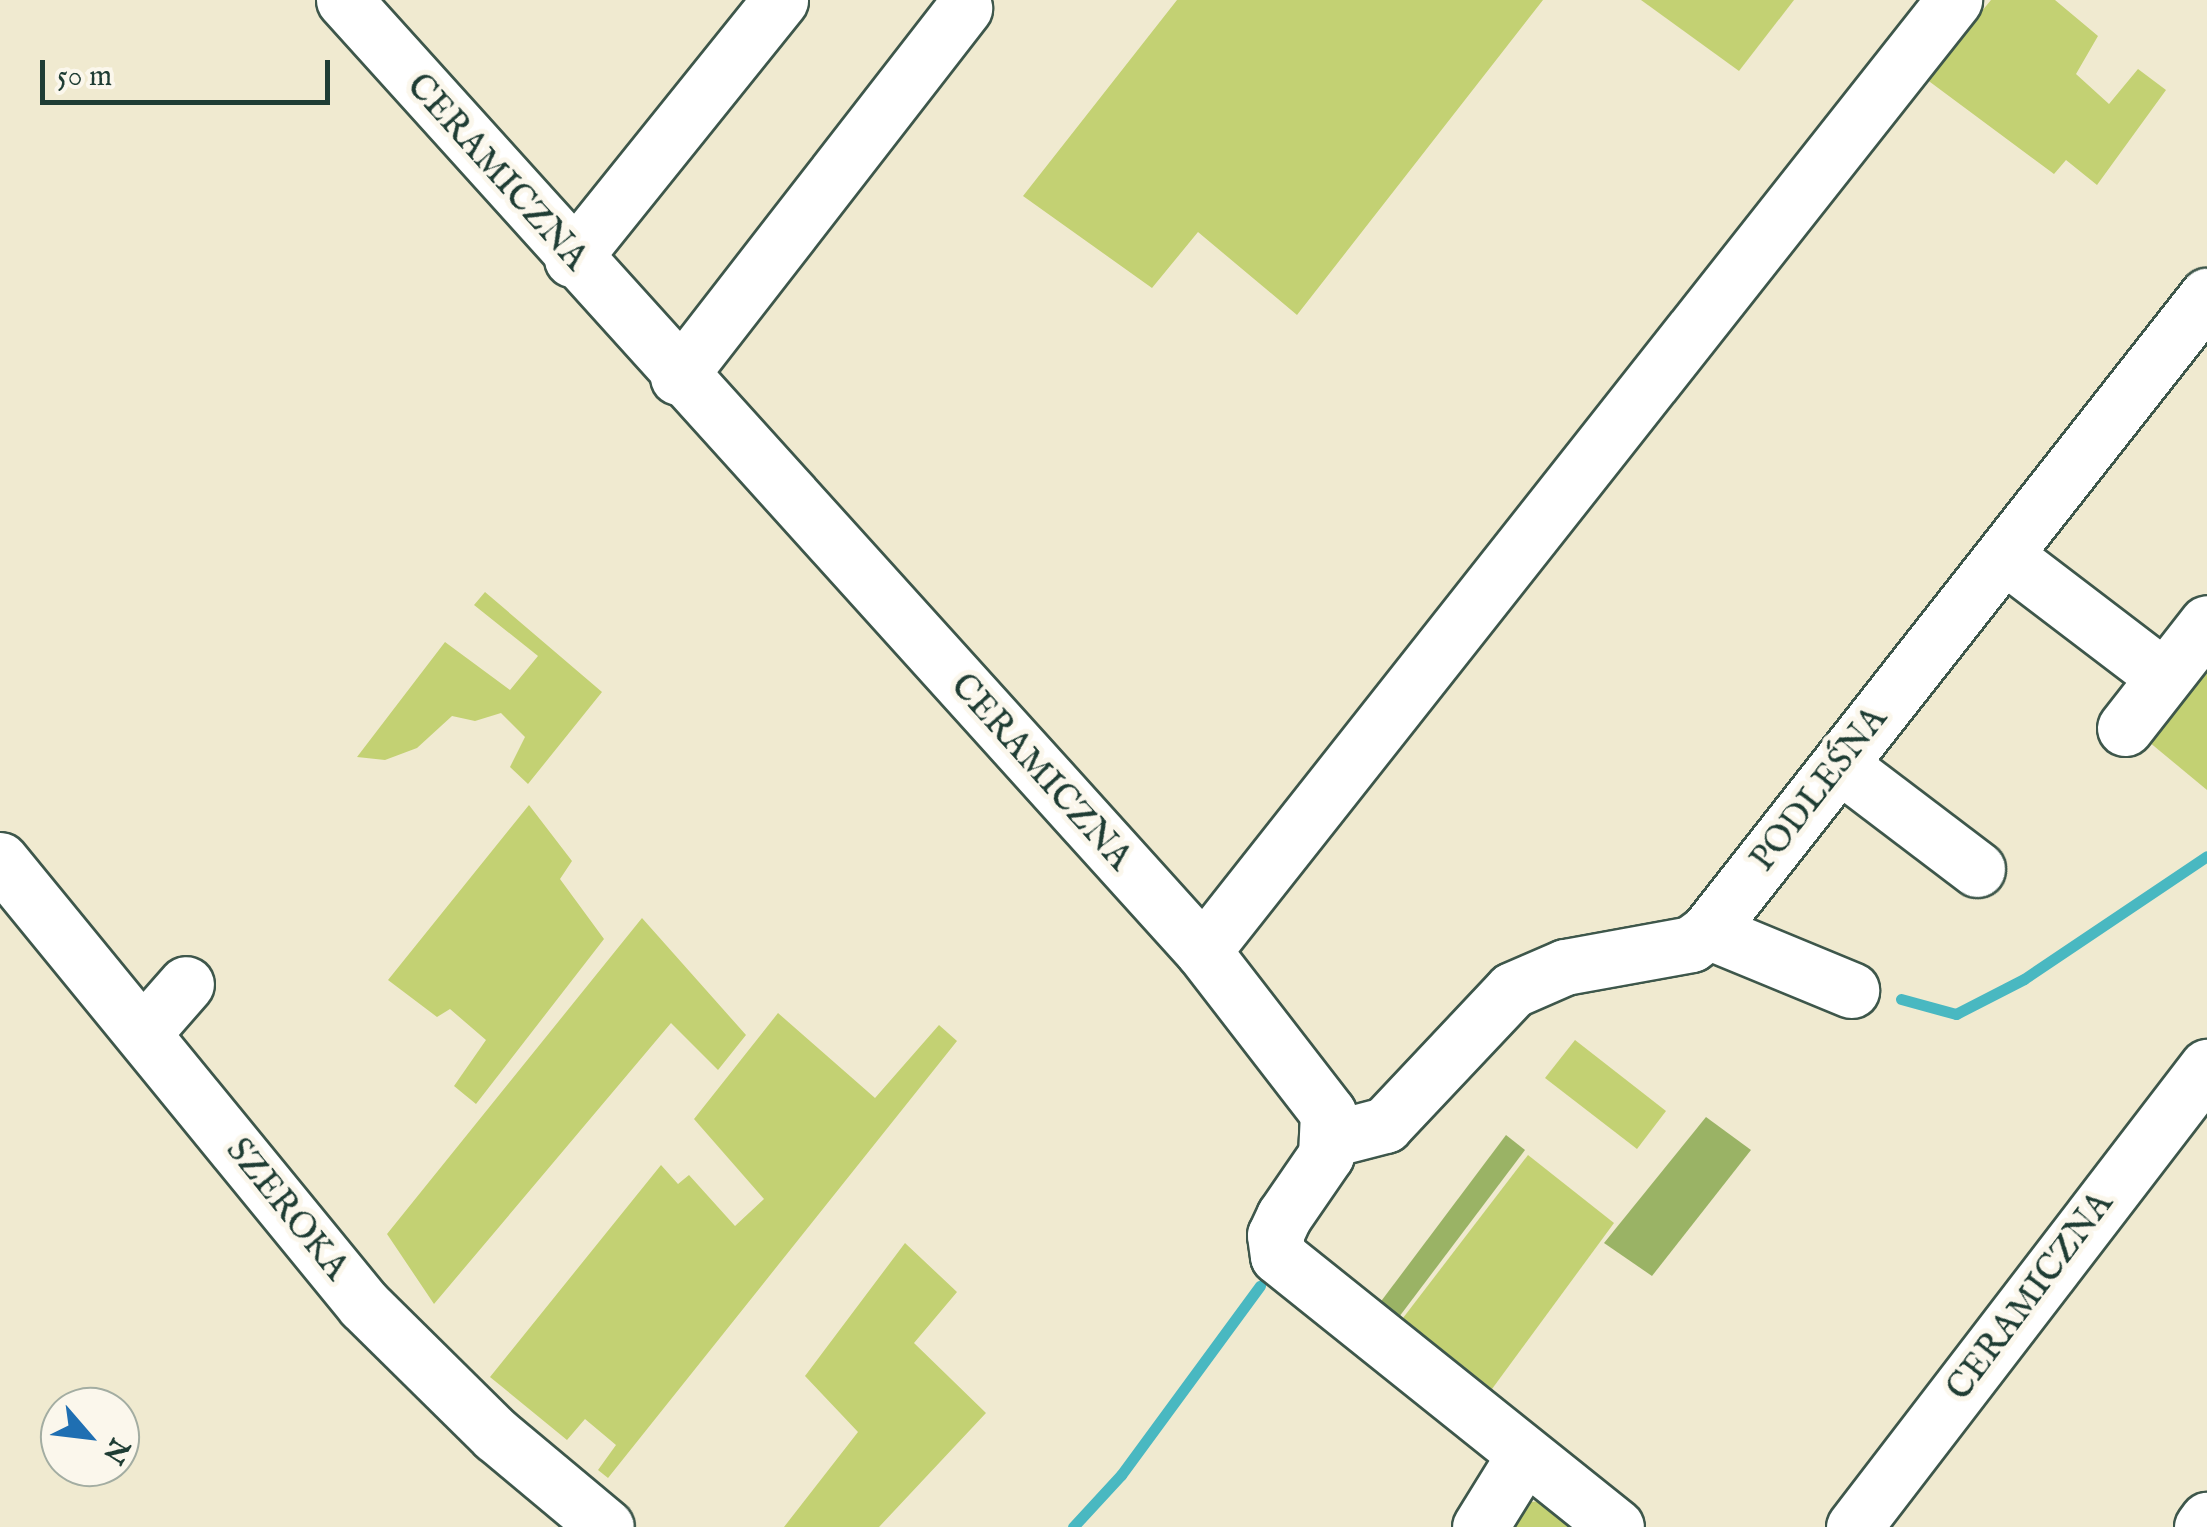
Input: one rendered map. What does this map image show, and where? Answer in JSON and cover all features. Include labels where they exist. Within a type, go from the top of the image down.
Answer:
[{"type":"street","name":"CERAMICZNA","points":[[344,0],[678,377],[1203,951],[1328,1113],[1332,1138]]},
{"type":"street","points":[[572,258],[780,0]]},
{"type":"street","points":[[1541,482],[1920,0]]},
{"type":"street","points":[[1203,951],[1954,0]]},
{"type":"street","points":[[678,377],[964,8]]},
{"type":"street","name":"PODLEŚNA","points":[[1332,1138],[1385,1126],[1512,990],[1564,966],[1691,944],[1708,931],[2004,556],[2198,326]]},
{"type":"street","points":[[2004,556],[2143,660]]},
{"type":"street","points":[[2125,728],[2207,623]]},
{"type":"street","points":[[1840,765],[1977,869]]},
{"type":"street","name":"SZEROKA","points":[[0,860],[416,1361],[606,1527]]},
{"type":"street","points":[[1708,931],[1851,990]]},
{"type":"street","points":[[142,1034],[186,984]]},
{"type":"street","name":"CERAMICZNA","points":[[1854,1527],[2207,1067]]},
{"type":"street","points":[[1332,1138],[1279,1226],[1278,1256],[1616,1527]]},
{"type":"street","points":[[1480,1527],[1524,1456]]},
{"type":"street","points":[[2202,1527],[2207,1520]]},
{"type":"green space","points":[[1177,0],[1543,0],[1297,315],[1198,232],[1152,288],[1023,196]]},
{"type":"green space","points":[[1641,0],[1794,0],[1739,71]]},
{"type":"green space","points":[[1991,0],[2055,0],[2098,36],[2076,74],[2109,104],[2138,69],[2166,90],[2097,185],[2066,160],[2054,174],[1926,79]]},
{"type":"green space","points":[[485,592],[602,692],[528,784],[510,767],[525,737],[501,713],[475,721],[452,716],[417,748],[385,760],[357,757],[445,642],[510,690],[538,656],[474,605]]},
{"type":"green space","points":[[2207,647],[2207,790],[2137,732]]},
{"type":"green space","points":[[529,805],[572,861],[560,879],[604,939],[476,1104],[454,1086],[486,1040],[450,1009],[437,1017],[388,980]]},
{"type":"green space","points":[[642,918],[746,1035],[718,1070],[671,1023],[434,1304],[387,1234]]},
{"type":"green space","points":[[778,1013],[875,1098],[939,1025],[957,1041],[608,1478],[598,1470],[616,1445],[585,1419],[567,1440],[490,1377],[661,1165],[678,1184],[689,1175],[735,1226],[764,1199],[694,1119]]},
{"type":"green space","points":[[1575,1040],[1666,1111],[1637,1149],[1545,1078]]},
{"type":"green space","points":[[1706,1117],[1751,1150],[1652,1276],[1604,1243]]},
{"type":"green space","points":[[1506,1135],[1525,1150],[1396,1321],[1376,1308]]},
{"type":"green space","points":[[1528,1155],[1614,1223],[1492,1389],[1403,1318]]},
{"type":"green space","points":[[905,1243],[957,1292],[914,1343],[986,1413],[879,1527],[784,1527],[858,1432],[805,1376]]},
{"type":"green space","points":[[1541,1501],[1575,1527],[1506,1527],[1521,1503]]},
{"type":"waterway","points":[[1901,999],[1956,1014],[2024,979],[2207,856]]},
{"type":"waterway","points":[[1073,1527],[1121,1475],[1260,1286]]}]
